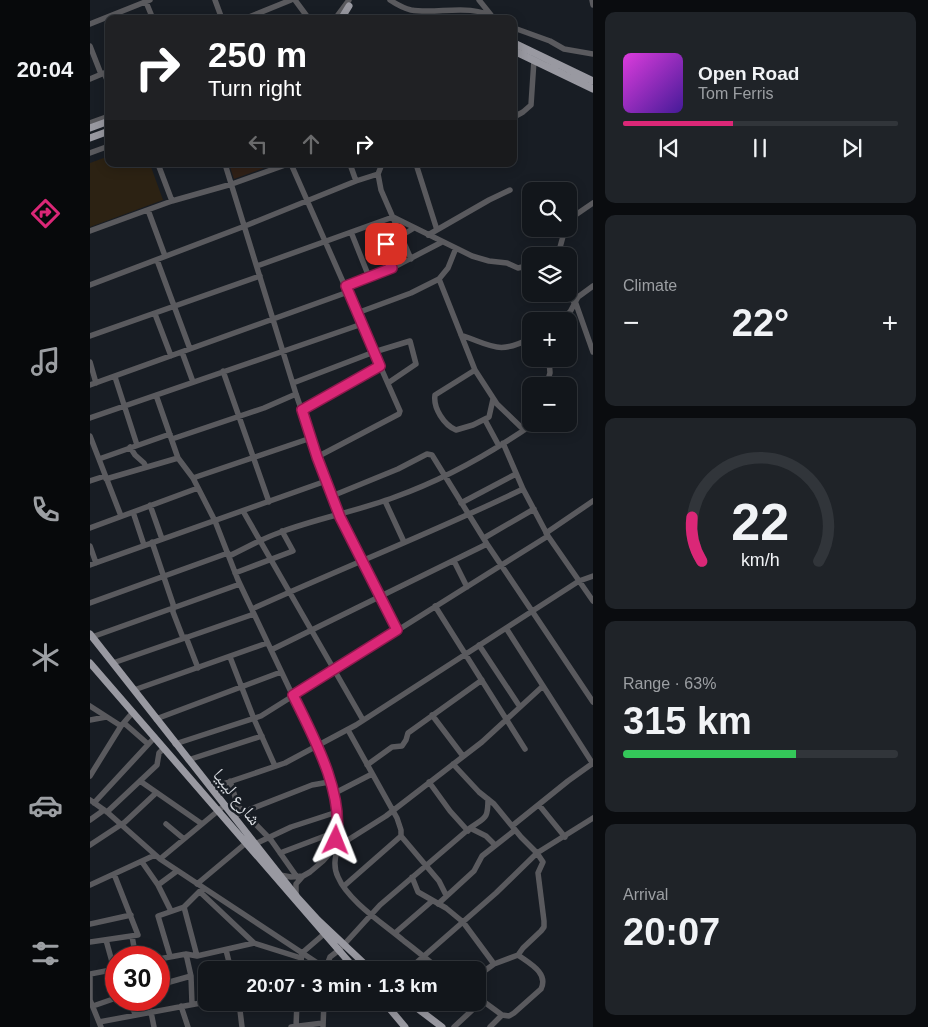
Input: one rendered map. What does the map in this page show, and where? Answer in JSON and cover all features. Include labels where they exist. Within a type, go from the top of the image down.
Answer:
[{"type":"main road","points":[[343,15],[350,2]]},
{"type":"main road","points":[[348,15],[350,2]]},
{"type":"main road","points":[[517,44],[593,81]]},
{"type":"main road","points":[[517,52],[593,89]]},
{"type":"main road","points":[[90,128],[105,122]]},
{"type":"main road","points":[[90,138],[105,132]]},
{"type":"main road","name":"شارع ليبيا","points":[[91,635],[175,744],[350,961]]},
{"type":"main road","name":"شارع ليبيا","points":[[90,663],[324,934],[358,961]]},
{"type":"main road","points":[[392,1011],[405,1027]]},
{"type":"main road","points":[[421,1012],[442,1027]]},
{"type":"street","points":[[215,0],[221,15]]},
{"type":"street","points":[[254,15],[293,0],[305,15]]},
{"type":"street","points":[[390,0],[410,10],[472,11],[487,15]]},
{"type":"street","points":[[479,0],[492,15]]},
{"type":"street","points":[[592,0],[593,5]]},
{"type":"street","points":[[113,15],[148,1],[151,15]]},
{"type":"street","points":[[339,15],[350,2]]},
{"type":"street","points":[[90,24],[105,18]]},
{"type":"street","points":[[517,29],[564,49],[593,54]]},
{"type":"street","points":[[90,46],[105,73],[90,79]]},
{"type":"street","points":[[517,116],[531,105],[534,60]]},
{"type":"street","points":[[90,123],[105,117]]},
{"type":"street","points":[[90,152],[105,147]]},
{"type":"street","points":[[159,167],[172,201]]},
{"type":"street","points":[[226,167],[296,394],[338,514],[397,630]]},
{"type":"street","points":[[90,231],[172,201],[232,184],[280,167]]},
{"type":"street","points":[[290,167],[326,241],[400,413],[317,457]]},
{"type":"street","points":[[351,167],[356,181]]},
{"type":"street","points":[[381,167],[378,174],[381,190],[411,259]]},
{"type":"street","points":[[417,167],[437,230]]},
{"type":"street","points":[[90,286],[245,226],[306,200],[378,174]]},
{"type":"street","points":[[428,235],[510,190]]},
{"type":"street","points":[[577,214],[593,203]]},
{"type":"street","points":[[148,210],[165,256]]},
{"type":"street","points":[[257,266],[393,217],[472,256],[489,261],[507,263],[518,268],[522,267]]},
{"type":"street","points":[[392,268],[384,246],[414,228]]},
{"type":"street","points":[[351,232],[369,277]]},
{"type":"street","points":[[90,362],[93,384],[115,377],[347,289],[442,242]]},
{"type":"street","points":[[357,313],[411,293],[439,279],[448,268],[456,248]]},
{"type":"street","points":[[157,260],[190,349]]},
{"type":"street","points":[[90,336],[260,276]]},
{"type":"street","points":[[439,279],[475,370],[493,399],[522,428]]},
{"type":"street","points":[[577,299],[593,286]]},
{"type":"street","points":[[570,312],[575,302]]},
{"type":"street","points":[[575,302],[593,352]]},
{"type":"street","points":[[155,314],[171,356]]},
{"type":"street","points":[[90,418],[362,324]]},
{"type":"street","points":[[461,335],[503,349],[522,342]]},
{"type":"street","points":[[293,383],[374,352],[411,341],[416,364],[388,383]]},
{"type":"street","points":[[182,352],[193,382]]},
{"type":"street","points":[[302,410],[380,366]]},
{"type":"street","points":[[475,370],[436,394],[435,401],[442,419],[453,429],[459,430],[485,420],[489,417],[493,399]]},
{"type":"street","points":[[223,371],[269,502]]},
{"type":"street","points":[[115,377],[137,444]]},
{"type":"street","points":[[99,458],[137,444],[239,417],[296,394]]},
{"type":"street","points":[[156,395],[178,458],[193,478],[215,521],[235,573],[317,747],[330,782],[337,812],[338,831],[332,850]]},
{"type":"street","points":[[485,420],[501,444],[547,534],[593,601]]},
{"type":"street","points":[[90,602],[228,555],[282,531],[385,501],[445,476],[522,431]]},
{"type":"street","points":[[90,436],[121,516]]},
{"type":"street","points":[[193,478],[311,438]]},
{"type":"street","points":[[130,447],[135,456],[143,461],[146,467]]},
{"type":"street","points":[[332,496],[429,454],[433,456],[487,544],[593,702]]},
{"type":"street","points":[[90,481],[178,458]]},
{"type":"street","points":[[461,503],[516,474]]},
{"type":"street","points":[[90,546],[93,564],[326,481]]},
{"type":"street","points":[[90,528],[198,488]]},
{"type":"street","points":[[113,663],[253,612],[290,592],[469,515],[523,489]]},
{"type":"street","points":[[385,501],[404,542]]},
{"type":"street","points":[[175,744],[254,719],[502,565],[593,501]]},
{"type":"street","points":[[150,505],[162,539]]},
{"type":"street","points":[[484,538],[534,510]]},
{"type":"street","points":[[243,511],[363,720]]},
{"type":"street","points":[[133,512],[144,545]]},
{"type":"street","points":[[235,573],[292,551],[282,531]]},
{"type":"street","points":[[152,542],[173,608],[198,668]]},
{"type":"street","points":[[271,650],[381,598],[487,544]]},
{"type":"street","points":[[454,562],[466,587]]},
{"type":"street","points":[[210,788],[285,763],[348,730],[579,581],[593,576]]},
{"type":"street","points":[[91,635],[240,584]]},
{"type":"street","points":[[435,606],[526,749]]},
{"type":"street","points":[[395,933],[435,902],[446,896],[470,874],[482,856],[513,828],[568,781],[593,764],[506,628]]},
{"type":"street","points":[[134,690],[267,643]]},
{"type":"street","points":[[479,645],[520,707]]},
{"type":"street","points":[[230,657],[275,766]]},
{"type":"street","points":[[156,719],[281,672]]},
{"type":"street","points":[[367,765],[392,747],[402,746],[408,733],[482,680]]},
{"type":"street","points":[[280,875],[300,876],[317,867],[332,850],[393,811],[463,756],[507,720],[543,686]]},
{"type":"street","points":[[90,706],[106,718],[122,725],[148,744]]},
{"type":"street","points":[[91,772],[122,725],[133,712]]},
{"type":"street","points":[[432,715],[463,756]]},
{"type":"street","points":[[91,721],[106,718]]},
{"type":"street","points":[[348,730],[393,811],[400,827],[401,836],[439,881],[446,896]]},
{"type":"street","points":[[188,760],[262,736]]},
{"type":"street","points":[[155,737],[92,802],[105,811],[160,860],[197,884],[254,944]]},
{"type":"street","points":[[90,820],[105,811],[158,764],[159,753],[164,748]]},
{"type":"street","points":[[453,764],[488,799],[543,862],[538,873],[544,927],[518,955],[494,964],[486,970]]},
{"type":"street","points":[[333,794],[372,774]]},
{"type":"street","points":[[140,781],[202,824]]},
{"type":"street","points":[[230,781],[236,802],[300,876]]},
{"type":"street","points":[[233,816],[312,785],[330,782]]},
{"type":"street","points":[[429,782],[450,811],[469,829],[486,836],[495,845]]},
{"type":"street","points":[[90,845],[121,825],[156,793]]},
{"type":"street","points":[[328,961],[330,956],[341,948],[371,914],[469,829],[484,820],[488,808],[488,799]]},
{"type":"street","points":[[160,860],[224,805]]},
{"type":"street","points":[[539,805],[565,837]]},
{"type":"street","points":[[255,844],[268,837],[337,812]]},
{"type":"street","points":[[419,961],[537,853],[593,818]]},
{"type":"street","points":[[166,824],[184,839]]},
{"type":"street","points":[[280,853],[338,831]]},
{"type":"street","points":[[344,886],[401,836]]},
{"type":"street","points":[[197,884],[246,843]]},
{"type":"street","points":[[338,846],[335,868],[344,886],[371,914],[429,961]]},
{"type":"street","points":[[90,885],[155,855]]},
{"type":"street","points":[[142,862],[158,885],[171,912]]},
{"type":"street","points":[[158,885],[177,871]]},
{"type":"street","points":[[90,942],[138,935],[114,874]]},
{"type":"street","points":[[296,895],[296,884],[300,876]]},
{"type":"street","points":[[412,877],[417,890],[463,922],[494,964]]},
{"type":"street","points":[[167,946],[158,916],[184,907],[201,890]]},
{"type":"street","points":[[201,890],[311,961]]},
{"type":"street","points":[[184,907],[197,956]]},
{"type":"street","points":[[90,924],[131,915]]},
{"type":"street","points":[[301,961],[302,956],[324,934]]},
{"type":"street","points":[[132,936],[134,946]]},
{"type":"street","points":[[106,940],[108,946]]},
{"type":"street","points":[[170,956],[186,954],[197,956],[254,944],[302,956]]},
{"type":"street","points":[[226,950],[229,961]]},
{"type":"street","points":[[186,954],[191,976],[192,1004]]},
{"type":"street","points":[[486,1004],[502,1015],[509,1016],[541,989],[543,984],[541,974],[518,955]]},
{"type":"street","points":[[105,972],[90,976],[91,1002],[100,1025],[151,1012],[198,1003]]},
{"type":"street","points":[[170,982],[191,976]]},
{"type":"street","points":[[91,1002],[105,1000]]},
{"type":"street","points":[[181,1006],[188,1027]]},
{"type":"street","points":[[134,1011],[135,1016]]},
{"type":"street","points":[[240,1011],[242,1027]]},
{"type":"street","points":[[296,1011],[295,1027],[323,1025],[324,1011]]},
{"type":"street","points":[[454,1027],[471,1011]]},
{"type":"street","points":[[151,1012],[154,1027]]},
{"type":"street","points":[[490,1027],[502,1015]]},
{"type":"shaded area","points":[[105,157],[105,167],[151,167],[163,200],[90,227],[90,163]]},
{"type":"shaded area","points":[[230,167],[267,167],[234,179]]},
{"type":"route","points":[[336,840],[338,831],[337,812],[330,782],[317,747],[293,695],[397,630],[340,517],[317,457],[302,410],[380,366],[346,286],[392,268],[384,249],[386,244]]}]
